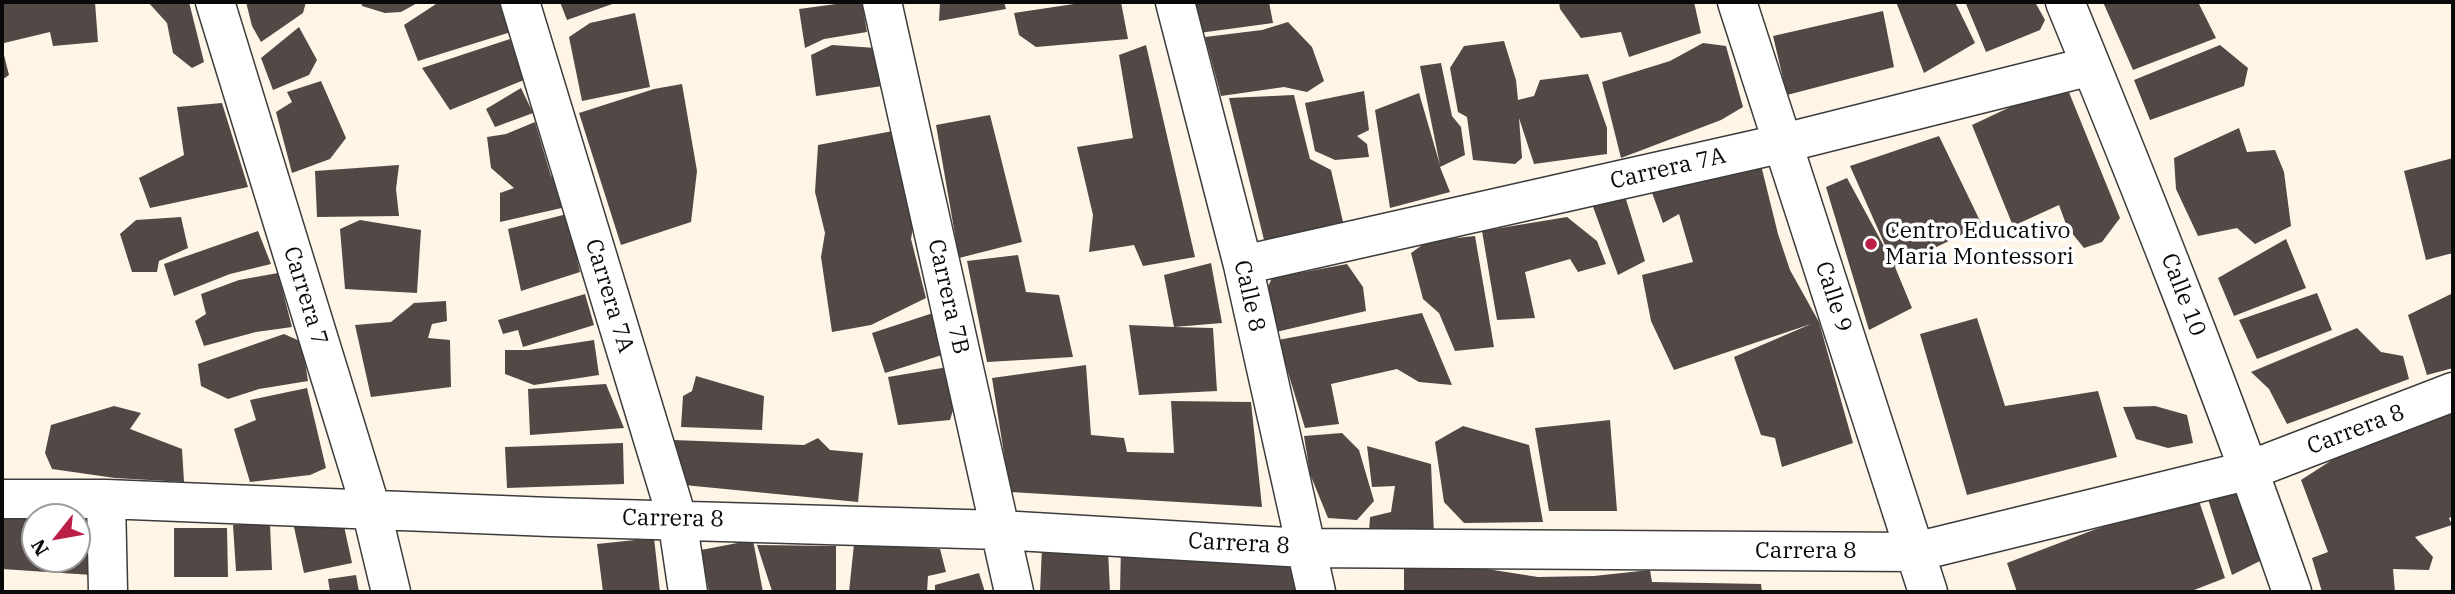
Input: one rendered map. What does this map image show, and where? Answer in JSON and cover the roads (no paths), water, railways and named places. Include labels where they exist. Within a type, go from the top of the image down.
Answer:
[{"type":"street","name":"Carrera 7","points":[[215,2],[371,509],[391,592]]},
{"type":"street","name":"Carrera 7A","points":[[520,2],[677,518],[688,592]]},
{"type":"street","name":"Carrera 7B","points":[[882,2],[1014,592]]},
{"type":"street","name":"Calle 8","points":[[1175,2],[1243,265],[1304,548],[1316,592]]},
{"type":"street","name":"Calle 9","points":[[1737,2],[1928,592]]},
{"type":"street","name":"Calle 10","points":[[2065,2],[2250,470],[2292,592]]},
{"type":"street","name":"Carrera 7A","points":[[1243,265],[1784,143],[2091,66]]},
{"type":"street","name":"Carrera 8","points":[[2,499],[106,499],[1000,530],[1304,548],[1915,552],[2250,470],[2453,392]]},
{"type":"street","points":[[106,499],[108,592]]},
{"type":"place","name":"Centro Educativo Maria Montessori","points":[[1871,244]]}]
